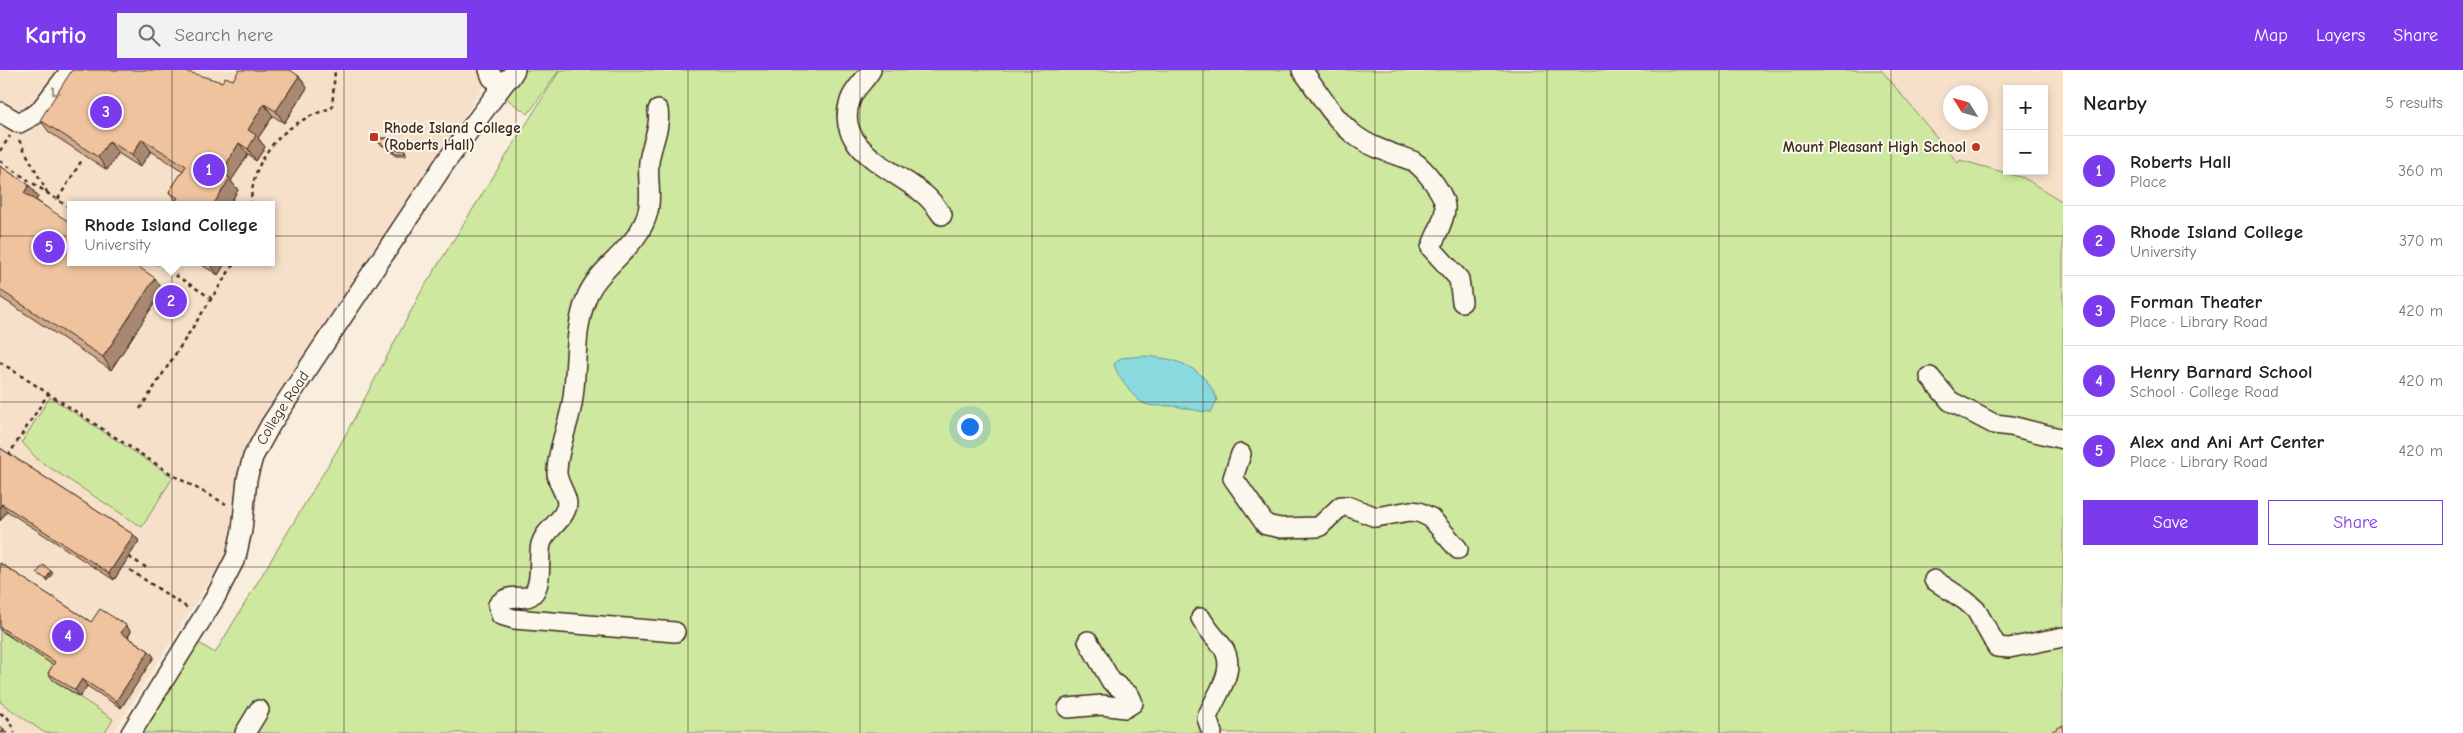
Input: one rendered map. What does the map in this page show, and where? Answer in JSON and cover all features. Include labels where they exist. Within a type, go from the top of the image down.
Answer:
[{"type":"street","points":[[0,112],[19,122],[32,118],[71,70]]},
{"type":"street","points":[[871,70],[853,93],[849,103],[847,125],[850,133],[864,151],[926,196],[942,215]]},
{"type":"street","points":[[1302,70],[1331,110],[1350,131],[1367,142],[1413,161],[1419,165],[1434,184],[1442,198],[1445,209],[1431,248],[1459,279],[1462,302]]},
{"type":"street","name":"College Road","points":[[131,733],[215,598],[236,557],[242,530],[247,479],[254,458],[271,424],[440,172],[485,108],[494,100],[500,75]]},
{"type":"street","points":[[658,110],[660,122],[649,160],[650,203],[646,218],[631,242],[593,285],[582,310],[577,341],[572,403],[557,472],[567,503],[565,510],[542,542],[536,588],[531,596],[504,598],[498,605],[501,615],[514,619],[674,632]]},
{"type":"street","points":[[1930,377],[1950,402],[1994,424],[2063,439]]},
{"type":"street","points":[[1241,454],[1233,478],[1260,519],[1271,528],[1318,527],[1342,506],[1347,506],[1376,518],[1410,511],[1431,518],[1458,549]]},
{"type":"street","points":[[1934,580],[1966,600],[1976,610],[1997,647],[2009,648],[2063,637]]},
{"type":"street","points":[[1201,618],[1225,651],[1230,666],[1207,718],[1212,733]]},
{"type":"street","points":[[1068,708],[1102,704],[1125,708],[1133,703],[1130,696],[1111,681],[1088,641]]},
{"type":"street","points":[[245,733],[258,710]]},
{"type":"path","points":[[251,201],[251,187],[255,174],[274,143],[301,120],[332,108],[335,70]]},
{"type":"path","points":[[18,138],[48,193]]},
{"type":"path","points":[[0,139],[6,142]]},
{"type":"path","points":[[57,200],[82,160]]},
{"type":"path","points":[[0,161],[67,206]]},
{"type":"path","points":[[161,266],[211,298]]},
{"type":"path","points":[[140,409],[232,266]]},
{"type":"path","points":[[0,362],[182,481],[226,504]]},
{"type":"path","points":[[8,456],[48,394]]},
{"type":"path","points":[[129,556],[147,568]]},
{"type":"path","points":[[130,570],[193,612]]},
{"type":"path","points":[[0,713],[8,718],[15,733]]},
{"type":"shaded area","points":[[0,70],[494,70],[427,176],[257,427],[248,443],[237,476],[228,544],[224,558],[113,733],[0,733]]},
{"type":"shaded area","name":"Mount Pleasant High School","points":[[1881,70],[2063,70],[2063,217],[1971,179]]},
{"type":"green space","points":[[520,70],[559,70],[528,114],[504,97]]},
{"type":"green space","points":[[560,70],[1881,70],[1958,163],[1960,160],[2003,172],[2003,175],[2024,178],[2063,202],[2063,733],[138,733],[194,640],[215,653],[339,447],[421,292]]},
{"type":"green space","points":[[50,397],[173,477],[142,527],[38,460],[22,442]]},
{"type":"green space","points":[[0,630],[60,669],[53,680],[113,719],[105,733],[45,733],[0,702]]},
{"type":"water","points":[[1143,356],[1178,362],[1197,372],[1212,388],[1217,400],[1211,412],[1172,406],[1151,406],[1138,399],[1123,381],[1114,364],[1121,358]]},
{"type":"building","points":[[72,70],[181,70],[222,82],[225,77],[233,80],[239,70],[290,70],[299,76],[276,111],[264,104],[248,130],[256,135],[248,149],[239,143],[221,173],[230,178],[216,201],[176,201],[178,198],[169,192],[186,166],[142,139],[132,155],[109,141],[98,157],[40,120]]},
{"type":"building","points":[[376,132],[379,139],[392,138],[397,150],[405,150],[404,153],[396,153],[377,141],[373,133]]},
{"type":"building","points":[[0,166],[29,185],[24,193],[67,220],[67,266],[137,266],[155,278],[103,357],[0,290]]},
{"type":"building","points":[[0,448],[134,535],[109,573],[2,504],[0,508]]},
{"type":"building","points":[[0,563],[91,622],[100,609],[126,625],[121,633],[149,651],[116,701],[82,679],[75,690],[48,673],[55,662],[0,627]]},
{"type":"building","points":[[43,565],[51,571],[46,579],[37,573]]},
{"type":"building","points":[[2063,725],[2063,733],[2049,733]]},
{"type":"building","points":[[0,726],[4,729],[1,733],[0,733]]},
{"type":"place","name":"Forman Theater","points":[[106,112]]},
{"type":"place","name":"Rhode Island College (Roberts Hall)","points":[[374,137]]},
{"type":"place","name":"Mount Pleasant High School","points":[[1976,147]]},
{"type":"place","name":"Roberts Hall","points":[[209,170]]},
{"type":"place","name":"Alex and Ani Art Center","points":[[49,247]]},
{"type":"place","name":"Rhode Island College","points":[[171,301]]},
{"type":"place","name":"Henry Barnard School","points":[[68,636]]}]
